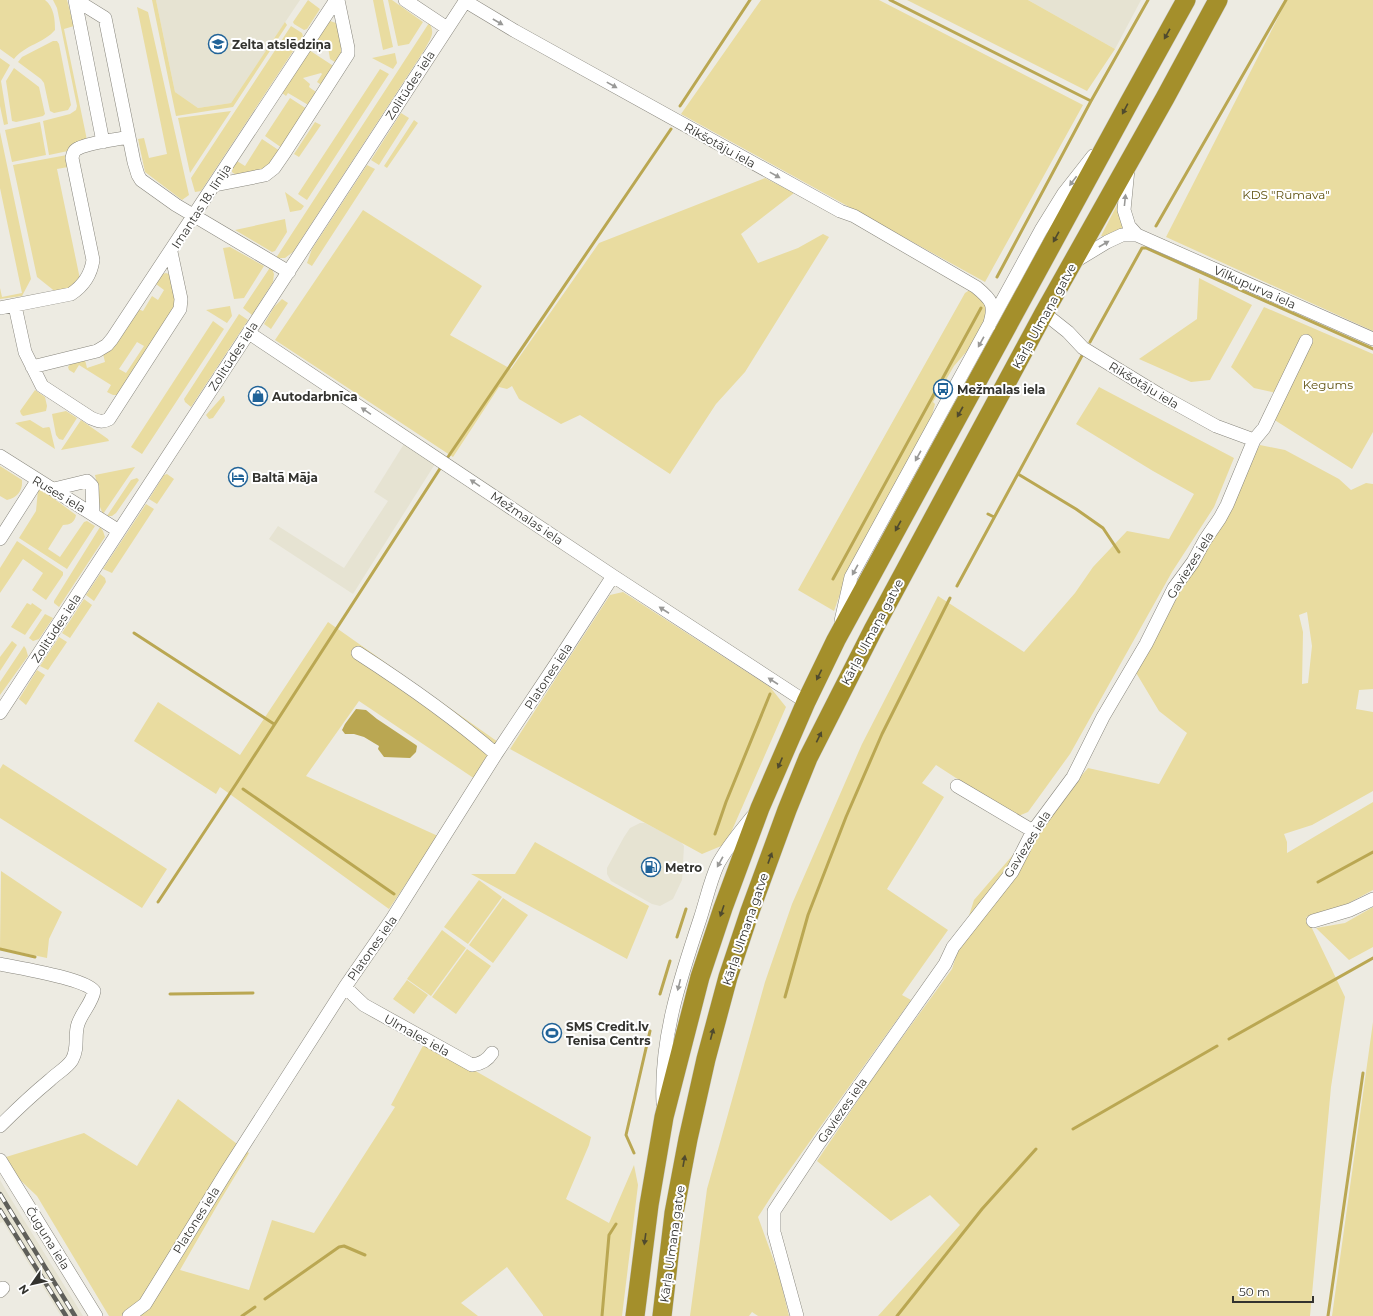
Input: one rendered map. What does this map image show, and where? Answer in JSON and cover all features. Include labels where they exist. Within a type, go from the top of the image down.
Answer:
[{"type":"highway","points":[[635,1316],[650,1200],[664,1117],[700,977],[723,908],[760,808],[806,702],[836,640],[1186,0]]},
{"type":"highway","name":"Kārļa Ulmaņa gatve","points":[[662,1316],[674,1213],[688,1139],[706,1059],[728,977],[747,918],[808,758],[873,630],[1044,313],[1165,98],[1218,0]]},
{"type":"highway","points":[[1165,98],[1176,93],[1188,80],[1232,0]]},
{"type":"street","points":[[75,0],[105,18],[136,172],[139,178],[176,205],[289,272]]},
{"type":"street","points":[[75,0],[103,142]]},
{"type":"street","points":[[215,184],[265,174],[274,168],[281,158],[348,54],[337,0]]},
{"type":"street","name":"Imantas 18. līnija","points":[[32,367],[97,351],[107,345],[112,339],[337,0]]},
{"type":"street","points":[[405,0],[447,28]]},
{"type":"street","name":"Zolitūdes iela","points":[[0,713],[466,1]]},
{"type":"street","name":"Rikšotāju iela","points":[[466,1],[515,31],[736,154],[840,211],[854,216],[976,287]]},
{"type":"street","points":[[836,640],[851,577],[1015,280],[1041,230],[1064,193],[1115,129]]},
{"type":"street","points":[[0,308],[71,294],[78,290],[90,274],[93,260],[72,158],[73,153],[78,148],[129,137]]},
{"type":"street","points":[[1129,160],[1124,210],[1128,226],[1137,235]]},
{"type":"street","points":[[1073,263],[1107,242],[1122,235],[1137,235]]},
{"type":"street","name":"Vilkupurva iela","points":[[1137,235],[1373,339]]},
{"type":"street","points":[[15,306],[25,352],[42,386],[98,422],[104,421],[109,419],[180,310],[181,299],[171,252]]},
{"type":"street","points":[[976,287],[984,291],[997,290],[1006,287],[1015,280]]},
{"type":"street","points":[[976,287],[985,294],[992,304],[993,315],[989,326]]},
{"type":"street","name":"Rikšotāju iela","points":[[1044,313],[1068,332],[1083,348],[1160,395],[1216,426],[1254,440]]},
{"type":"street","name":"Mežmalas iela","points":[[249,333],[613,576],[806,702]]},
{"type":"street","name":"Gaviezes iela","points":[[797,1316],[774,1232],[774,1211],[819,1142],[945,964],[953,947],[1012,872],[1033,831],[1073,777],[1103,717],[1146,644],[1174,588],[1193,562],[1227,505],[1254,440],[1264,428],[1306,340]]},
{"type":"street","name":"Ruses iela","points":[[0,456],[119,531]]},
{"type":"street","points":[[0,539],[37,480]]},
{"type":"street","points":[[54,489],[87,481],[92,486],[93,514]]},
{"type":"street","name":"Platones iela","points":[[129,1316],[145,1304],[227,1170],[344,987],[392,919],[496,754],[613,576]]},
{"type":"street","points":[[358,653],[460,723],[496,754]]},
{"type":"street","points":[[957,786],[1033,831]]},
{"type":"street","points":[[1313,921],[1350,910],[1373,899]]},
{"type":"street","points":[[0,964],[68,979],[86,985],[94,991],[92,998],[77,1025],[76,1050],[73,1059],[0,1126]]},
{"type":"street","name":"Ulmales iela","points":[[344,987],[364,1005],[472,1065],[480,1064],[489,1058],[492,1053]]},
{"type":"street","name":"Čuguna iela","points":[[0,1160],[96,1316]]},
{"type":"street","points":[[631,1316],[637,1295]]},
{"type":"shaded area","name":"Zelta atslēdziņa","points":[[156,0],[300,0],[231,103],[198,108],[175,92]]},
{"type":"shaded area","points":[[1028,0],[1141,0],[1115,49]]},
{"type":"shaded area","points":[[404,444],[435,464],[353,594],[269,539],[278,526],[344,568],[388,501],[374,492]]},
{"type":"shaded area","points":[[356,709],[366,710],[416,745],[416,752],[410,758],[384,757],[378,749],[379,746],[364,737],[354,734],[345,734],[342,730]]},
{"type":"shaded area","points":[[640,823],[645,823],[681,842],[684,846],[682,880],[673,899],[660,906],[652,904],[611,881],[607,874],[607,868],[624,837],[630,828]]},
{"type":"shaded area","points":[[0,1180],[83,1316],[61,1316],[3,1222],[0,1223]]},
{"type":"green space","points":[[0,0],[45,0],[52,10],[55,30],[46,38],[18,54],[14,59],[0,49]]},
{"type":"green space","points":[[53,0],[67,0],[74,26],[64,29],[87,140],[68,151],[49,155],[43,121],[70,114],[76,110],[77,106],[57,8]]},
{"type":"green space","points":[[152,0],[156,0],[175,92],[198,108],[231,103],[285,22],[287,25],[233,107],[176,116]]},
{"type":"green space","points":[[308,0],[320,9],[307,29],[304,30],[293,22]]},
{"type":"green space","points":[[373,0],[383,0],[393,47],[383,50]]},
{"type":"green space","points":[[388,0],[392,0],[423,22],[409,44],[398,46]]},
{"type":"green space","points":[[761,0],[879,0],[1083,105],[985,282],[681,114]]},
{"type":"green space","points":[[907,0],[1028,0],[1115,49],[1087,91]]},
{"type":"green space","name":"KDS \"Rūmava\"","points":[[1287,0],[1373,0],[1373,331],[1166,237]]},
{"type":"green space","points":[[137,7],[148,12],[189,195],[182,200],[145,172],[138,139],[144,138],[149,158],[167,154]]},
{"type":"green space","points":[[330,21],[336,23],[344,47],[338,64],[330,59],[328,47],[323,43],[318,52],[311,47],[327,23]]},
{"type":"green space","points":[[429,23],[432,33],[425,49],[293,252],[285,258],[276,258]]},
{"type":"green space","points":[[291,26],[302,33],[303,36],[201,191],[195,192],[191,178]]},
{"type":"green space","points":[[53,41],[57,41],[59,44],[71,105],[68,110],[54,113],[50,111],[44,83],[41,79],[18,62],[22,57]]},
{"type":"green space","points":[[309,50],[335,67],[323,86],[317,82],[322,74],[321,73],[303,78],[310,84],[309,87],[316,92],[310,106],[288,93],[286,96],[281,92]]},
{"type":"green space","points":[[395,53],[397,63],[393,69],[372,58]]},
{"type":"green space","points":[[0,58],[10,65],[1,81],[8,124],[4,125],[0,106]]},
{"type":"green space","points":[[14,68],[39,87],[45,114],[43,116],[16,122],[12,121],[6,81]]},
{"type":"green space","points":[[380,69],[389,74],[307,200],[298,194]]},
{"type":"green space","points":[[290,98],[307,109],[282,148],[265,136]]},
{"type":"green space","points":[[231,111],[190,173],[178,118]]},
{"type":"green space","points":[[401,113],[409,118],[379,165],[371,160]]},
{"type":"green space","points":[[414,120],[418,123],[387,168],[384,166]]},
{"type":"green space","points":[[40,122],[46,155],[12,162],[5,130]]},
{"type":"green space","points":[[315,122],[321,125],[299,157],[294,154]]},
{"type":"green space","points":[[0,132],[31,279],[22,296],[0,299],[0,288],[2,297],[22,293],[0,188]]},
{"type":"green space","points":[[262,139],[280,151],[267,169],[236,175],[232,172],[232,167],[237,161],[245,166]]},
{"type":"green space","points":[[67,155],[68,167],[57,169],[80,279],[70,290],[57,293],[37,277],[13,165]]},
{"type":"green space","points":[[367,165],[375,169],[312,266],[307,263],[312,249]]},
{"type":"green space","points":[[765,178],[794,193],[741,234],[758,263],[798,248],[823,234],[829,237],[745,372],[716,404],[670,474],[580,415],[561,424],[519,399],[512,386],[507,389],[499,387],[453,457],[275,340],[363,210],[482,286],[450,335],[511,369],[599,243]]},
{"type":"green space","points":[[285,192],[304,206],[301,210],[290,212]]},
{"type":"green space","points":[[1118,203],[1120,205],[1124,227],[1122,231],[1101,236]]},
{"type":"green space","points":[[285,219],[287,232],[275,251],[272,252],[235,230]]},
{"type":"green space","points":[[230,247],[264,266],[244,298],[234,299],[223,248]]},
{"type":"green space","points":[[271,266],[274,274],[273,282],[252,315],[243,308]]},
{"type":"green space","points":[[166,273],[171,275],[176,307],[118,395],[113,395],[107,392],[111,385],[79,365],[74,373],[69,370],[68,367],[71,363],[85,360],[87,368],[105,362],[103,354],[138,309],[143,311],[152,296],[158,300],[164,290],[156,284],[162,274]],"holes":[[[137,342],[144,346],[126,373],[119,369]]]},
{"type":"green space","points":[[1199,278],[1252,305],[1210,380],[1191,382],[1139,359],[1197,319]]},
{"type":"green space","points":[[971,291],[988,304],[983,324],[968,350],[954,366],[933,402],[935,404],[929,426],[846,577],[834,611],[798,590],[965,293]]},
{"type":"green space","points":[[282,299],[288,303],[271,329],[264,324],[274,307]]},
{"type":"green space","points":[[230,306],[232,316],[227,323],[206,310]]},
{"type":"green space","name":"Ķegums","points":[[1264,307],[1373,354],[1373,432],[1352,469],[1273,419],[1285,395],[1254,388],[1231,367]]},
{"type":"green space","points":[[239,314],[248,320],[191,407],[185,402],[184,399]]},
{"type":"green space","points":[[213,321],[224,329],[142,454],[131,447]]},
{"type":"green space","points":[[1099,387],[1234,458],[1214,507],[1172,572],[1070,754],[1028,812],[1016,817],[936,765],[922,783],[944,797],[887,889],[948,930],[902,995],[911,1000],[778,1186],[758,1217],[779,1275],[789,1316],[758,1316],[752,1312],[749,1316],[690,1316],[707,1189],[765,982],[792,904],[862,744],[938,596],[1024,652],[1075,593],[1093,567],[1127,531],[1169,539],[1194,494],[1076,424]]},
{"type":"green space","points":[[35,390],[45,397],[47,406],[46,411],[23,416],[20,411]]},
{"type":"green space","points":[[223,396],[225,401],[213,418],[209,419],[206,415]]},
{"type":"green space","points":[[66,411],[77,418],[63,440],[59,439],[56,435],[52,414]]},
{"type":"green space","points":[[30,420],[43,428],[50,428],[55,449],[15,423]]},
{"type":"green space","points":[[81,420],[109,441],[61,450]]},
{"type":"green space","points":[[1260,445],[1285,450],[1339,479],[1351,490],[1366,483],[1373,484],[1373,689],[1359,690],[1356,709],[1373,712],[1373,791],[1312,825],[1284,834],[1287,842],[1287,853],[1373,802],[1373,890],[1334,911],[1306,917],[1345,997],[1331,1087],[1310,1316],[878,1316],[960,1225],[930,1195],[891,1221],[817,1161],[877,1072],[952,969],[974,900],[1088,768],[1159,784],[1187,733],[1159,711],[1135,671]],"holes":[[[1307,612],[1312,646],[1308,683],[1302,684],[1303,632],[1299,615]]]},
{"type":"green space","points":[[0,466],[22,480],[20,491],[14,498],[7,500],[0,496]]},
{"type":"green space","points":[[135,467],[103,514],[100,507],[95,475]]},
{"type":"green space","points":[[167,474],[174,479],[157,504],[149,499],[164,475]]},
{"type":"green space","points":[[137,478],[139,480],[116,513],[112,516],[107,516],[131,480]]},
{"type":"green space","points":[[41,489],[76,515],[75,520],[72,523],[63,525],[48,549],[60,557],[84,522],[87,521],[95,526],[67,569],[19,538],[36,511],[38,490]]},
{"type":"green space","points":[[146,504],[154,509],[112,573],[103,569]]},
{"type":"green space","points":[[100,527],[105,537],[59,607],[54,603],[54,601]]},
{"type":"green space","points":[[17,541],[63,572],[63,575],[46,600],[32,590],[43,573],[23,559],[0,593],[0,568]]},
{"type":"green space","points":[[100,574],[105,578],[106,582],[94,601],[86,595]]},
{"type":"green space","points":[[623,592],[770,687],[786,707],[726,844],[702,854],[510,749],[610,595]]},
{"type":"green space","points":[[84,599],[92,605],[70,638],[62,633]]},
{"type":"green space","points":[[27,603],[31,605],[32,603],[42,610],[25,635],[11,627]]},
{"type":"green space","points":[[45,614],[53,618],[39,639],[33,641],[29,638]]},
{"type":"green space","points":[[328,622],[498,742],[475,779],[359,701],[306,776],[438,836],[389,909],[220,787],[216,794],[134,741],[158,702],[240,755]]},
{"type":"green space","points":[[59,637],[67,642],[48,670],[40,666]]},
{"type":"green space","points":[[12,641],[17,645],[0,671],[0,657]]},
{"type":"green space","points":[[24,646],[28,656],[0,695],[0,682]]},
{"type":"green space","points":[[37,670],[45,675],[26,705],[19,699]]},
{"type":"green space","points":[[3,764],[167,869],[142,908],[0,818],[0,769]]},
{"type":"green space","points":[[535,842],[649,906],[627,959],[471,874],[515,874]]},
{"type":"green space","points":[[1,871],[62,912],[49,939],[47,958],[0,948]]},
{"type":"green space","points":[[479,880],[502,897],[468,944],[444,927]]},
{"type":"green space","points":[[503,898],[528,915],[493,963],[469,945]]},
{"type":"green space","points":[[1373,907],[1373,947],[1349,960],[1316,928],[1345,923]]},
{"type":"green space","points":[[442,930],[466,948],[431,996],[407,979]]},
{"type":"green space","points":[[467,949],[491,966],[456,1014],[432,997]]},
{"type":"green space","points":[[407,980],[428,995],[414,1014],[393,999]]},
{"type":"green space","points":[[1373,1022],[1373,1316],[1332,1316]]},
{"type":"green space","points":[[425,1042],[591,1137],[566,1199],[609,1223],[634,1165],[638,1185],[622,1316],[543,1316],[507,1267],[461,1303],[478,1316],[109,1316],[37,1196],[18,1178],[6,1157],[84,1133],[137,1166],[178,1099],[249,1153],[180,1270],[249,1290],[272,1220],[314,1233],[395,1107],[391,1105]]},
{"type":"waterway","points":[[680,106],[750,0]]},
{"type":"waterway","points":[[890,0],[1091,101]]},
{"type":"waterway","points":[[997,277],[1091,101],[1148,0]]},
{"type":"waterway","points":[[1156,226],[1286,0]]},
{"type":"waterway","points":[[448,457],[671,129]]},
{"type":"waterway","points":[[1090,342],[1142,248],[1146,248],[1373,349]]},
{"type":"waterway","points":[[833,579],[981,308]]},
{"type":"waterway","points":[[957,586],[1084,352]]},
{"type":"waterway","points":[[158,902],[441,467]]},
{"type":"waterway","points":[[1018,474],[1076,509],[1103,528],[1119,552]]},
{"type":"waterway","points":[[988,514],[994,517]]},
{"type":"waterway","points":[[785,997],[808,915],[846,817],[882,734],[950,598]]},
{"type":"waterway","points":[[134,633],[274,724]]},
{"type":"waterway","points":[[715,834],[726,802],[770,694]]},
{"type":"waterway","points":[[243,789],[394,894]]},
{"type":"waterway","points":[[1318,882],[1373,852]]},
{"type":"waterway","points":[[677,937],[686,909]]},
{"type":"waterway","points":[[0,949],[35,957]]},
{"type":"waterway","points":[[1229,1039],[1373,958]]},
{"type":"waterway","points":[[660,994],[670,961]]},
{"type":"waterway","points":[[170,994],[253,993]]},
{"type":"waterway","points":[[634,1153],[626,1135],[650,1031]]},
{"type":"waterway","points":[[1073,1129],[1217,1046]]},
{"type":"waterway","points":[[1328,1316],[1363,1073]]},
{"type":"waterway","points":[[897,1316],[982,1209],[1036,1149]]},
{"type":"waterway","points":[[602,1316],[609,1235],[616,1224]]},
{"type":"waterway","points":[[265,1299],[339,1247],[344,1246],[365,1255]]},
{"type":"waterway","points":[[242,1316],[255,1307]]},
{"type":"railway","points":[[0,1194],[75,1316]]},
{"type":"railway","points":[[0,1210],[66,1316]]},
{"type":"place","name":"Zelta atslēdziņa","points":[[218,44]]},
{"type":"place","name":"Mežmalas iela","points":[[943,389]]},
{"type":"place","name":"Autodarbnīca","points":[[258,396]]},
{"type":"place","name":"Baltā Māja","points":[[238,477]]},
{"type":"place","name":"Metro","points":[[651,867]]},
{"type":"place","name":"SMS Credit.lv Tenisa Centrs","points":[[552,1033]]}]
